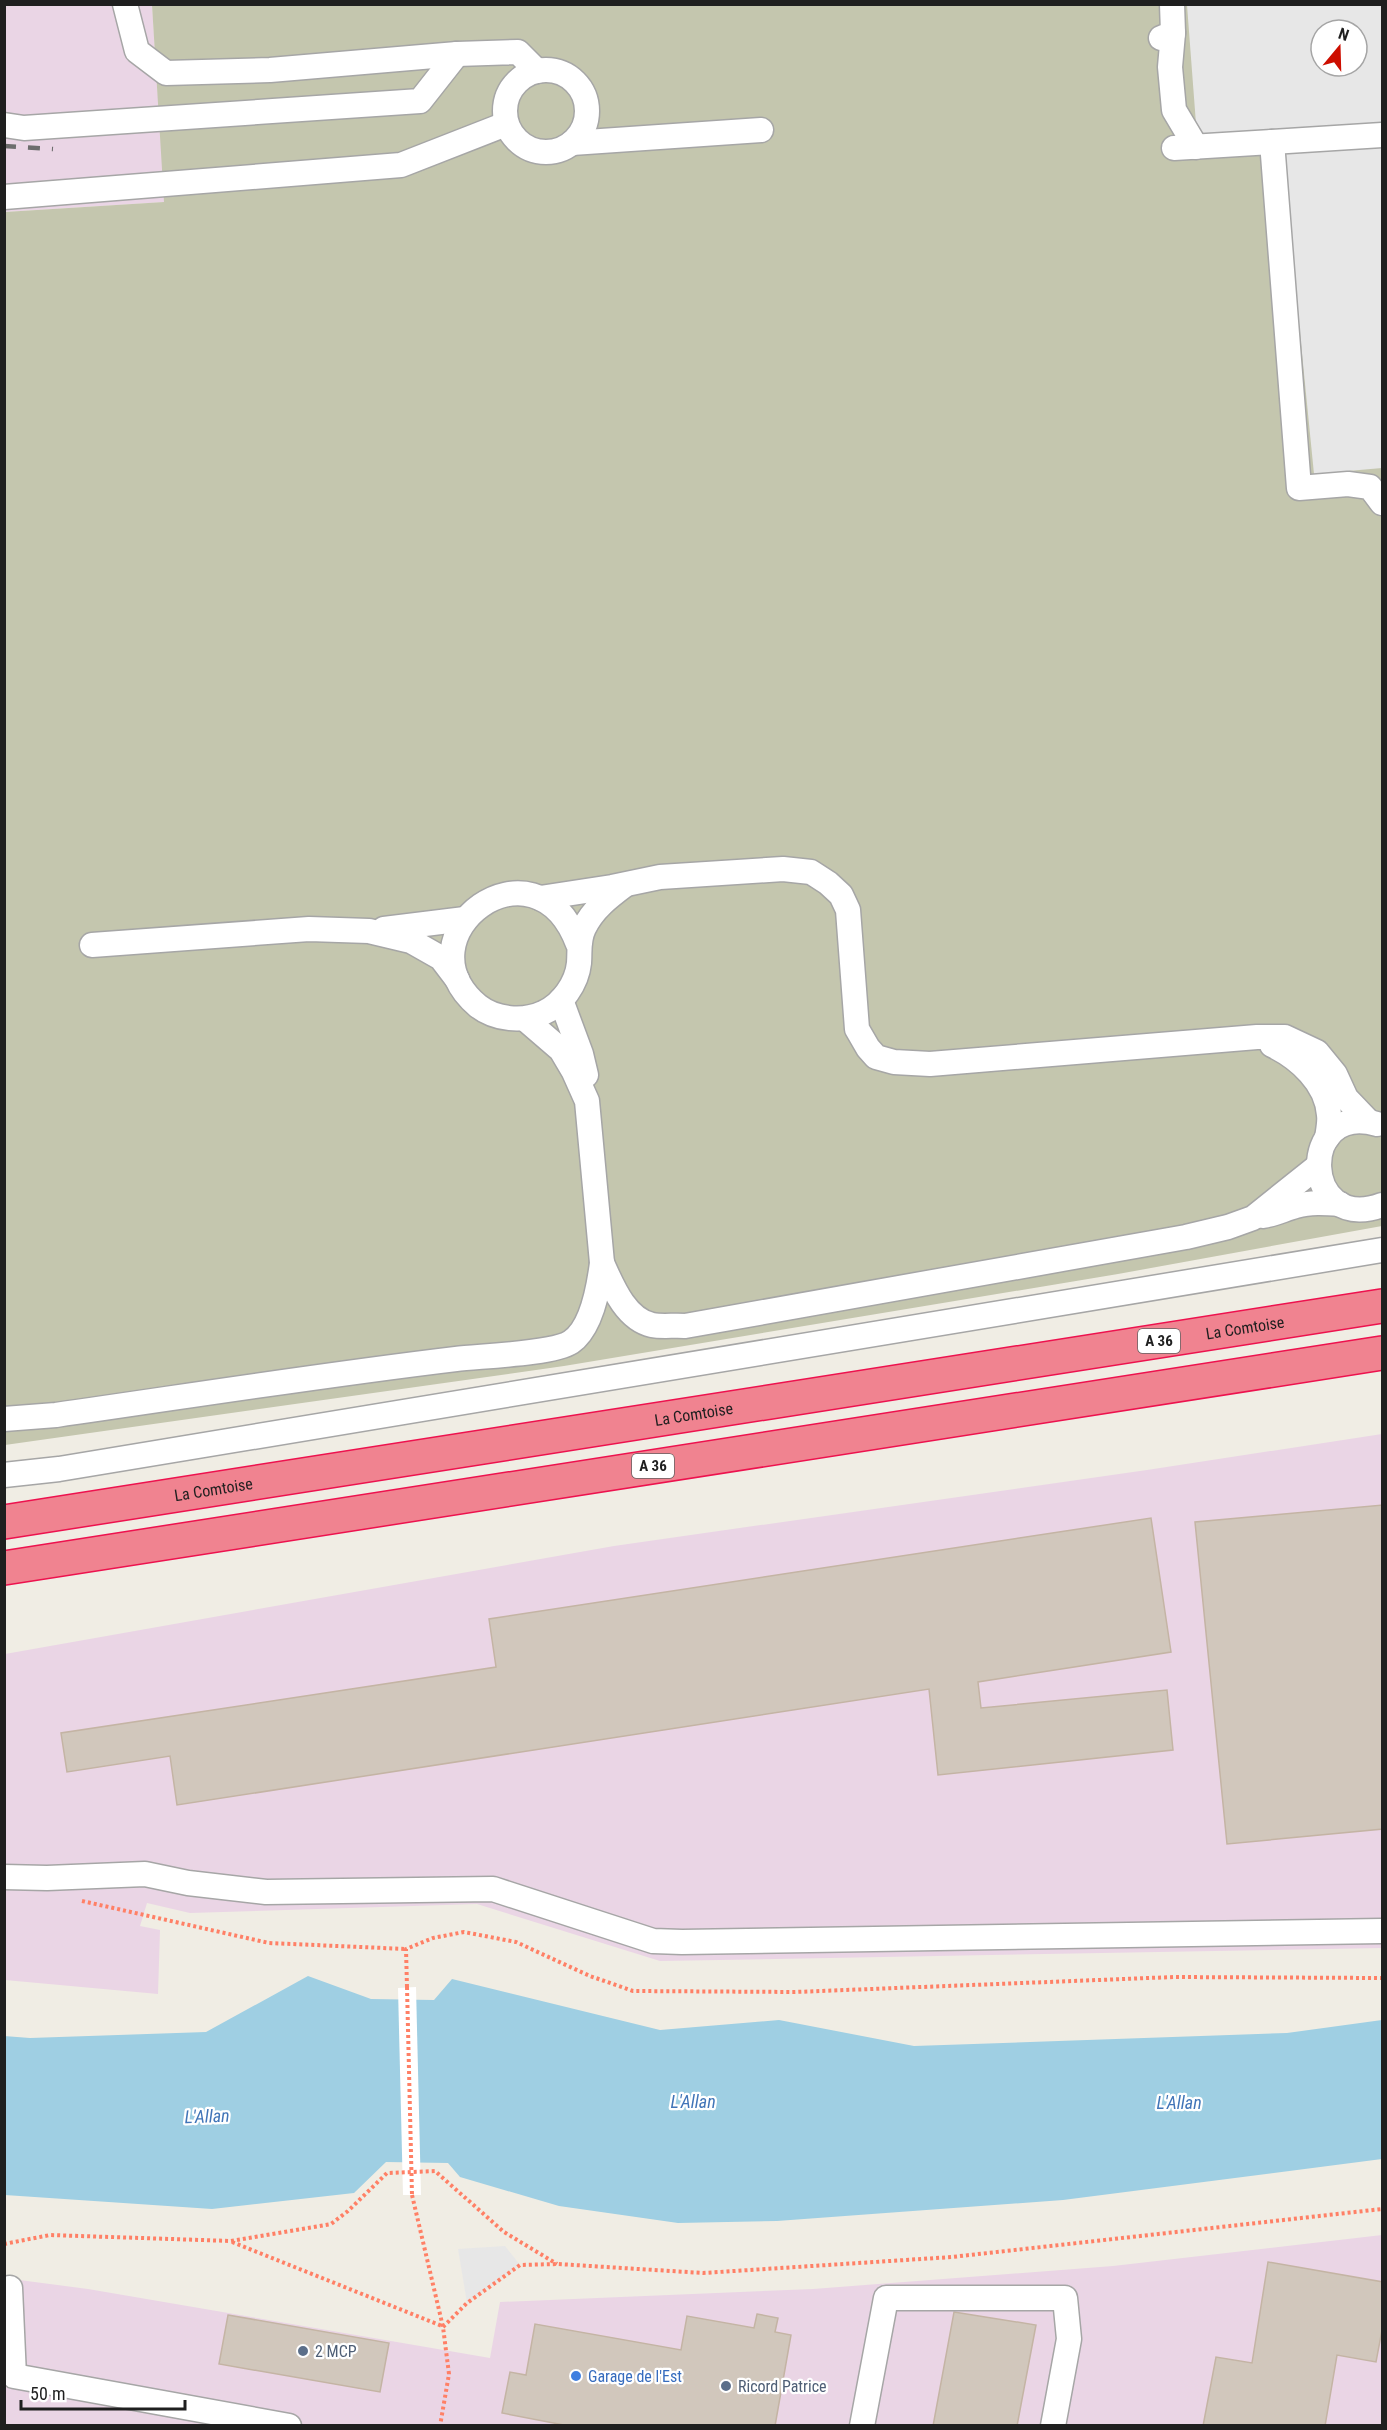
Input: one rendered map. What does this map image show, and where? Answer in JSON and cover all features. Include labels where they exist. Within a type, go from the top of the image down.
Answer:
[{"type":"highway","points":[[1245,1327],[1383,1300]]},
{"type":"highway","name":"La Comtoise","points":[[4,1521],[1383,1306]]},
{"type":"highway","name":"A 36","points":[[4,1568],[1373,1355]]},
{"type":"street","points":[[125,4],[137,51],[166,73],[270,70],[457,54],[518,52],[537,71]]},
{"type":"street","points":[[1172,4],[1167,36],[1174,110],[1185,147],[1383,135]]},
{"type":"street","points":[[4,125],[24,128],[420,102],[457,54]]},
{"type":"street","points":[[551,70],[564,74],[575,82],[583,93],[587,106],[586,120],[581,133],[572,143],[560,150],[534,151],[517,140],[506,124],[504,110],[510,90],[524,76],[537,71],[551,70]]},
{"type":"street","points":[[4,197],[401,165],[506,124]]},
{"type":"street","points":[[572,143],[761,130]]},
{"type":"street","points":[[1272,142],[1299,488],[1348,484],[1370,487],[1383,502]]},
{"type":"street","points":[[540,898],[660,877],[783,869],[811,872],[842,895],[848,910],[857,1029],[876,1057],[894,1062],[930,1064],[1257,1037],[1285,1037],[1317,1052],[1335,1074],[1346,1098],[1375,1124]]},
{"type":"street","points":[[578,944],[584,926],[598,906],[629,882]]},
{"type":"street","points":[[369,931],[411,941],[441,958],[468,997],[484,1011],[504,1018],[525,1019],[544,1013],[561,1000],[573,984],[579,964],[578,944],[570,924],[557,909],[540,898],[519,893],[498,896],[480,905],[465,919],[455,938],[453,959],[457,979]]},
{"type":"street","points":[[92,945],[309,929],[369,931],[465,919]]},
{"type":"street","points":[[4,1419],[56,1415],[456,1359],[557,1348],[573,1341],[583,1329],[599,1289],[602,1263],[587,1081],[581,1054],[561,1000]]},
{"type":"street","points":[[525,1019],[561,1050],[587,1101]]},
{"type":"street","points":[[1257,1037],[1286,1052],[1310,1071],[1323,1094],[1330,1114],[1327,1138],[1320,1151],[1318,1166],[1321,1181],[1328,1194],[1340,1204]]},
{"type":"street","points":[[1327,1138],[1339,1128],[1353,1122],[1375,1124]]},
{"type":"street","points":[[1253,1218],[1318,1166]]},
{"type":"street","points":[[602,1263],[612,1287],[627,1310],[650,1325],[686,1326],[1186,1237],[1318,1202],[1368,1210],[1383,1205]]},
{"type":"street","points":[[4,1475],[59,1469],[1383,1250]]},
{"type":"street","points":[[4,1877],[47,1878],[145,1874],[188,1883],[266,1892],[493,1889],[653,1941],[672,1942],[1383,1930]]},
{"type":"street","points":[[10,2288],[14,2376],[289,2426]]},
{"type":"street","points":[[862,2426],[886,2298],[1065,2298],[1070,2339],[1053,2426]]},
{"type":"path","points":[[47,1878],[58,1894],[63,1896],[269,1943],[406,1949],[433,1938],[464,1932],[516,1942],[590,1976],[633,1991],[795,1992],[1174,1977],[1383,1978]]},
{"type":"path","points":[[406,1949],[412,2195],[443,2327],[449,2374],[440,2426]]},
{"type":"path","points":[[4,2244],[50,2235],[231,2241],[331,2224],[348,2211],[387,2173],[435,2171],[504,2232],[558,2264]]},
{"type":"path","points":[[443,2327],[467,2303],[520,2265],[558,2264],[704,2273],[940,2258],[1383,2209]]},
{"type":"path","points":[[231,2241],[443,2327]]},
{"type":"shaded area","points":[[5,5],[152,5],[165,202],[5,212]]},
{"type":"shaded area","points":[[152,5],[1382,5],[1382,1226],[1118,1274],[564,1366],[5,1445],[5,212],[164,202]]},
{"type":"shaded area","points":[[1187,5],[1382,5],[1382,122],[1197,137]]},
{"type":"shaded area","points":[[1382,145],[1382,468],[1314,474],[1282,152]]},
{"type":"shaded area","points":[[1382,1434],[1382,1948],[660,1961],[477,1904],[190,1913],[147,1903],[140,1926],[160,1930],[158,1994],[5,1980],[5,1654],[614,1546]]},
{"type":"shaded area","points":[[1382,2235],[1382,2425],[5,2425],[4,2278],[88,2289],[490,2358],[500,2302],[813,2289],[1113,2266]]},
{"type":"shaded area","points":[[505,2246],[520,2265],[467,2303],[458,2249]]},
{"type":"water","name":"L'Allan","points":[[308,1976],[371,1999],[434,2000],[452,1979],[660,2030],[779,2020],[914,2046],[1287,2033],[1382,2020],[1382,2159],[1063,2200],[777,2221],[678,2223],[559,2206],[460,2177],[448,2163],[386,2162],[354,2193],[212,2209],[5,2195],[4,2036],[30,2038],[206,2032]]},
{"type":"pier","points":[[416,1987],[421,2195],[403,2195],[398,1988]]},
{"type":"building","points":[[1383,1505],[1383,1829],[1227,1844],[1195,1522]]},
{"type":"building","points":[[1151,1518],[1171,1652],[978,1682],[981,1708],[1167,1690],[1173,1750],[938,1775],[929,1689],[177,1805],[170,1756],[67,1772],[61,1733],[496,1667],[489,1619]]},
{"type":"building","points":[[1268,2262],[1383,2282],[1383,2325],[1376,2362],[1337,2355],[1325,2426],[1203,2426],[1216,2357],[1252,2363]]},
{"type":"building","points":[[954,2312],[1036,2325],[1017,2426],[933,2426]]},
{"type":"building","points":[[757,2314],[778,2318],[775,2332],[791,2335],[775,2426],[569,2426],[502,2413],[510,2372],[526,2375],[535,2324],[681,2350],[687,2316],[754,2328]]},
{"type":"building","points":[[228,2315],[389,2343],[380,2392],[219,2364]]},
{"type":"railway","points":[[4,146],[53,149]]},
{"type":"place","name":"2 MCP","points":[[303,2351]]},
{"type":"place","name":"Garage de l'Est","points":[[576,2376]]},
{"type":"place","name":"Ricord Patrice","points":[[726,2386]]}]
